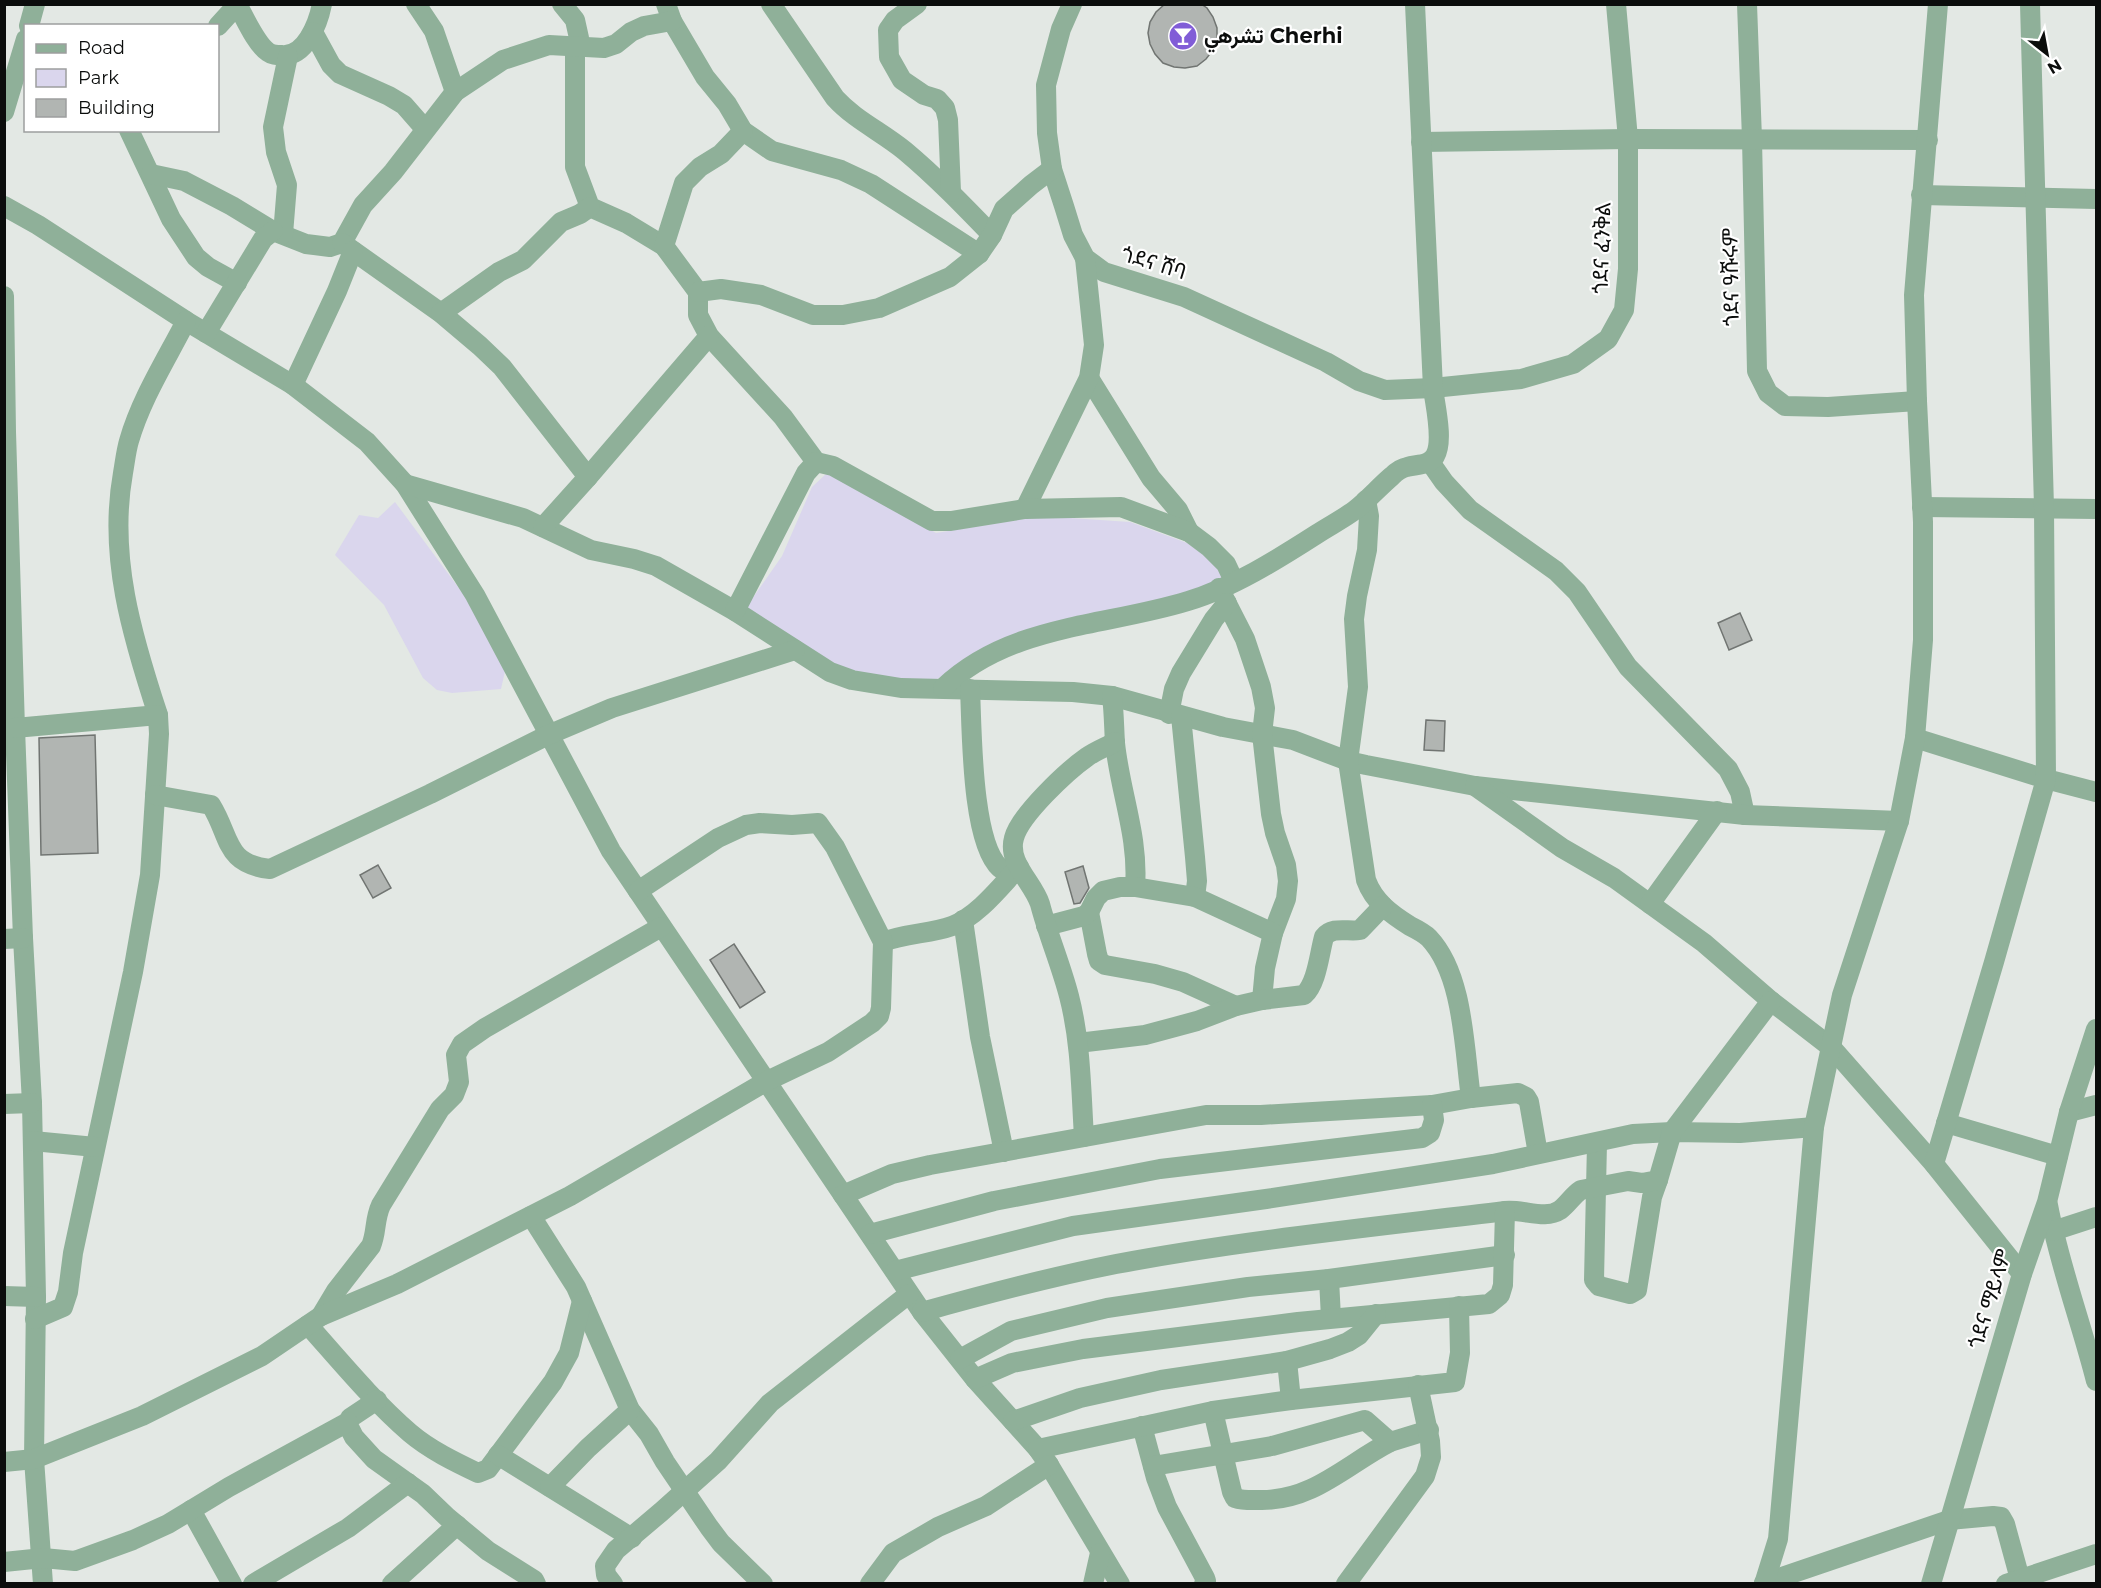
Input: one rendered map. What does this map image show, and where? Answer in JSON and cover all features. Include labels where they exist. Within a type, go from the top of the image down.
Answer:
[{"type":"street","points":[[30,24],[35,4]]},
{"type":"street","points":[[219,25],[237,5],[262,47],[270,54],[288,56],[300,49],[313,32],[322,4]]},
{"type":"street","points":[[416,4],[434,31],[455,92]]},
{"type":"street","points":[[562,4],[575,20],[579,38],[575,46],[575,167],[590,207],[626,223],[664,246],[698,292],[698,315],[709,336],[783,417],[816,462],[833,466],[932,521],[1025,509],[1121,507],[1189,532],[1226,564],[1227,591],[1261,687],[1265,708],[1262,734],[1275,832],[1286,865],[1288,881],[1286,899],[1264,968],[1262,1000]]},
{"type":"street","points":[[771,4],[835,98],[847,110],[903,150],[951,192],[992,235]]},
{"type":"street","points":[[917,4],[895,20],[888,30],[889,57],[902,80],[924,95],[937,99],[945,108],[948,120],[951,192]]},
{"type":"street","name":"ጎደና ሸባ","points":[[1072,4],[1061,29],[1046,85],[1047,133],[1052,169],[1072,235],[1085,258],[1104,272],[1184,297],[1316,358],[1359,381],[1385,390]]},
{"type":"street","points":[[943,688],[987,655],[1046,632],[1227,591],[1355,510],[1399,470],[1430,462],[1438,450],[1439,433],[1433,388],[1415,4]]},
{"type":"street","name":"ጎደና ፈንቅል","points":[[1385,390],[1521,380],[1573,364],[1608,339],[1624,310],[1628,270],[1628,139],[1616,4]]},
{"type":"street","name":"ጎደና ዓሹሩም","points":[[1747,4],[1757,371],[1768,393],[1785,406],[1828,407],[1917,401]]},
{"type":"street","points":[[1764,1583],[1778,1539],[1814,1127],[1842,995],[1899,821],[1916,738],[1923,640],[1922,507],[1914,295],[1938,4]]},
{"type":"street","points":[[1934,1164],[2046,779],[2044,507],[2030,4]]},
{"type":"street","points":[[293,385],[337,291],[347,247],[363,205],[393,172],[455,92],[503,60],[549,45],[604,48],[669,13],[705,78],[727,104],[743,131],[772,151],[841,170],[871,184],[980,254]]},
{"type":"street","points":[[313,32],[331,65],[340,74],[404,105],[425,129]]},
{"type":"street","points":[[4,112],[24,46]]},
{"type":"street","points":[[278,232],[287,184],[276,152],[273,127],[288,56]]},
{"type":"street","points":[[664,246],[684,183],[700,167],[721,153],[743,131]]},
{"type":"street","points":[[130,132],[171,219],[196,257],[208,267],[237,283]]},
{"type":"street","points":[[1421,142],[1628,139],[1928,140]]},
{"type":"street","points":[[698,292],[721,289],[760,295],[813,315],[843,315],[879,308],[950,277],[980,254],[1004,209],[1052,169]]},
{"type":"street","points":[[151,174],[184,181],[278,232],[306,244],[347,247],[441,314],[480,346],[502,367],[588,477]]},
{"type":"street","points":[[1921,195],[2097,199]]},
{"type":"street","points":[[4,206],[38,225],[186,321],[293,385],[367,442],[405,484],[475,595],[611,851],[921,1312],[975,1379],[1043,1457],[1120,1584]]},
{"type":"street","points":[[441,314],[499,273],[523,260],[561,222],[590,207]]},
{"type":"street","points":[[206,333],[263,239],[278,232]]},
{"type":"street","points":[[1025,509],[1089,378],[1095,345],[1085,258]]},
{"type":"street","points":[[4,296],[15,728],[10,804],[14,938],[32,1103],[36,1297],[34,1459],[44,1584]]},
{"type":"street","points":[[35,1319],[63,1307],[65,1303],[73,1253],[133,972],[150,875],[159,734],[158,715],[131,629],[120,570],[118,511],[128,442],[142,408],[186,321]]},
{"type":"street","points":[[543,528],[709,336]]},
{"type":"street","points":[[1089,378],[1151,478],[1178,510],[1189,532]]},
{"type":"street","points":[[735,611],[806,473],[816,462]]},
{"type":"street","points":[[1430,462],[1444,482],[1470,510],[1556,571],[1577,592],[1628,667],[1728,769],[1740,792],[1745,815]]},
{"type":"street","points":[[405,484],[513,515],[591,550],[656,566],[735,611],[830,672],[852,680],[901,688],[1073,692],[1112,696],[1223,727],[1293,740],[1348,761],[1475,786],[1745,815],[1899,821]]},
{"type":"street","points":[[1366,500],[1369,516],[1367,550],[1354,619],[1358,687],[1348,761],[1366,880],[1371,894],[1383,906],[1429,937],[1445,961],[1452,977],[1461,1023],[1471,1098]]},
{"type":"street","points":[[1922,507],[2097,509]]},
{"type":"street","points":[[1195,897],[1196,857],[1175,715],[1174,689],[1181,673],[1214,619],[1227,591]]},
{"type":"street","points":[[155,795],[212,805],[236,856],[253,867],[270,869],[430,794],[548,735],[612,708],[795,650]]},
{"type":"street","points":[[970,689],[974,786],[986,842],[999,868],[1015,871],[1037,894],[1069,996],[1078,1043],[1084,1137]]},
{"type":"street","points":[[1112,696],[1115,742],[1135,842],[1137,868],[1135,886]]},
{"type":"street","points":[[15,728],[158,715]]},
{"type":"street","points":[[1916,738],[2046,779],[2097,792]]},
{"type":"street","points":[[883,942],[937,930],[963,920],[984,903],[1015,871],[1012,849],[1014,836],[1027,816],[1048,792],[1087,757],[1115,742]]},
{"type":"street","points":[[1475,786],[1562,848],[1614,878],[1704,943],[1771,1001],[1832,1048],[1934,1164],[2022,1274]]},
{"type":"street","points":[[1650,904],[1717,811]]},
{"type":"street","points":[[4,1462],[34,1459],[142,1416],[262,1356],[314,1321],[397,1284],[570,1196],[767,1081],[828,1052],[864,1030],[879,1016],[883,942],[835,847],[818,823],[746,825],[718,838],[638,891]]},
{"type":"street","points":[[1046,926],[1084,916],[1103,891],[1119,886],[1135,886],[1195,897],[1274,933]]},
{"type":"street","points":[[1078,1043],[1145,1035],[1197,1022],[1236,1006],[1304,995],[1309,991],[1327,933],[1333,930],[1360,930],[1383,906]]},
{"type":"street","points":[[1089,912],[1099,961],[1105,965],[1155,974],[1183,982],[1236,1006]]},
{"type":"street","points":[[963,920],[980,1037],[1004,1152]]},
{"type":"street","points":[[314,1321],[354,1265],[371,1246],[374,1240],[375,1217],[381,1205],[440,1109],[454,1095],[459,1082],[456,1055],[462,1044],[485,1028],[661,927]]},
{"type":"street","points":[[1597,1143],[1594,1280],[1599,1286],[1630,1294],[1637,1290],[1652,1197],[1672,1132],[1771,1001]]},
{"type":"street","name":"ጎደና ማይላም","points":[[1931,1584],[2022,1274],[2047,1202],[2069,1112],[2097,1029]]},
{"type":"street","points":[[843,1195],[892,1174],[930,1165],[1206,1115],[1261,1115],[1432,1105],[1518,1093],[1526,1096],[1529,1102],[1538,1154]]},
{"type":"street","points":[[4,1104],[32,1103]]},
{"type":"street","points":[[870,1234],[994,1201],[1160,1169],[1422,1138],[1430,1133],[1434,1120],[1432,1105]]},
{"type":"street","points":[[2069,1112],[2097,1105]]},
{"type":"street","points":[[1946,1123],[2058,1156]]},
{"type":"street","points":[[895,1271],[1073,1226],[1493,1164],[1633,1134],[1740,1133],[1814,1127]]},
{"type":"street","points":[[33,1141],[95,1147]]},
{"type":"street","points":[[921,1312],[1020,1285],[1117,1264],[1285,1239],[1505,1211],[1518,1210],[1544,1215],[1551,1214],[1566,1206],[1581,1190],[1596,1186],[1658,1180]]},
{"type":"street","points":[[2047,1202],[2053,1231],[2090,1329],[2097,1381]]},
{"type":"street","points":[[975,1379],[1012,1363],[1083,1349],[1331,1318],[1489,1304],[1500,1295],[1505,1255],[1505,1211]]},
{"type":"street","points":[[531,1216],[582,1301],[630,1410],[649,1434],[696,1509],[721,1542],[762,1584]]},
{"type":"street","points":[[2053,1231],[2097,1217]]},
{"type":"street","points":[[960,1359],[1011,1331],[1107,1308],[1248,1287],[1329,1279],[1505,1255]]},
{"type":"street","points":[[1329,1279],[1331,1318]]},
{"type":"street","points":[[613,1584],[606,1575],[605,1566],[616,1550],[685,1491],[735,1444],[770,1402],[909,1294]]},
{"type":"street","points":[[4,1296],[36,1297]]},
{"type":"street","points":[[314,1321],[377,1400],[412,1434],[428,1446],[478,1473],[488,1468],[559,1372],[569,1353],[582,1301]]},
{"type":"street","points":[[870,1584],[893,1553],[938,1527],[986,1506],[1043,1457],[1142,1426],[1213,1411],[1455,1382],[1460,1353],[1459,1306]]},
{"type":"street","points":[[1012,1421],[1091,1395],[1161,1380],[1287,1361],[1348,1342],[1359,1335],[1376,1314]]},
{"type":"street","points":[[1287,1361],[1291,1400]]},
{"type":"street","points":[[1346,1584],[1425,1476],[1431,1457],[1429,1430],[1418,1385]]},
{"type":"street","points":[[4,1562],[42,1558],[75,1561],[100,1554],[168,1524],[229,1487],[348,1422],[350,1418],[377,1400]]},
{"type":"street","points":[[550,1488],[588,1448],[630,1410]]},
{"type":"street","points":[[1213,1411],[1235,1498],[1242,1500],[1267,1500],[1301,1495],[1317,1488],[1390,1442],[1429,1430]]},
{"type":"street","points":[[1153,1466],[1272,1446],[1365,1420],[1390,1442]]},
{"type":"street","points":[[348,1422],[354,1437],[374,1459],[423,1494],[488,1551],[534,1580],[536,1584]]},
{"type":"street","points":[[1142,1426],[1156,1478],[1167,1507],[1205,1578],[1204,1584]]},
{"type":"street","points":[[498,1455],[632,1538]]},
{"type":"street","points":[[253,1584],[348,1528],[408,1483]]},
{"type":"street","points":[[192,1510],[232,1584]]},
{"type":"street","points":[[1764,1583],[1949,1520],[1993,1516],[2001,1517],[2005,1524],[2013,1581],[2097,1554]]},
{"type":"street","points":[[392,1584],[457,1525]]},
{"type":"street","points":[[1093,1584],[1100,1553]]},
{"type":"green space","points":[[827,473],[841,478],[936,533],[1041,516],[1130,522],[1187,543],[1213,561],[1227,585],[1041,635],[915,688],[842,677],[745,609],[782,556],[812,487]]},
{"type":"green space","points":[[395,502],[464,595],[506,667],[501,689],[452,693],[437,690],[423,678],[384,605],[335,555],[359,515],[378,518]]},
{"type":"building","name":"تشرهي Cherhi","points":[[1165,4],[1201,4],[1213,17],[1217,28],[1217,39],[1213,50],[1197,66],[1174,67],[1163,63],[1155,54],[1148,33],[1150,22]]},
{"type":"building","points":[[1740,613],[1752,640],[1729,650],[1718,623]]},
{"type":"building","points":[[1426,720],[1445,721],[1444,751],[1424,750]]},
{"type":"building","points":[[95,735],[98,853],[41,855],[39,738]]},
{"type":"building","points":[[378,865],[391,888],[373,898],[360,875]]},
{"type":"building","points":[[1083,866],[1089,888],[1080,903],[1074,904],[1065,872]]},
{"type":"building","points":[[734,944],[765,992],[740,1008],[710,960]]},
{"type":"place","name":"تشرهي Cherhi","points":[[1183,36]]}]
